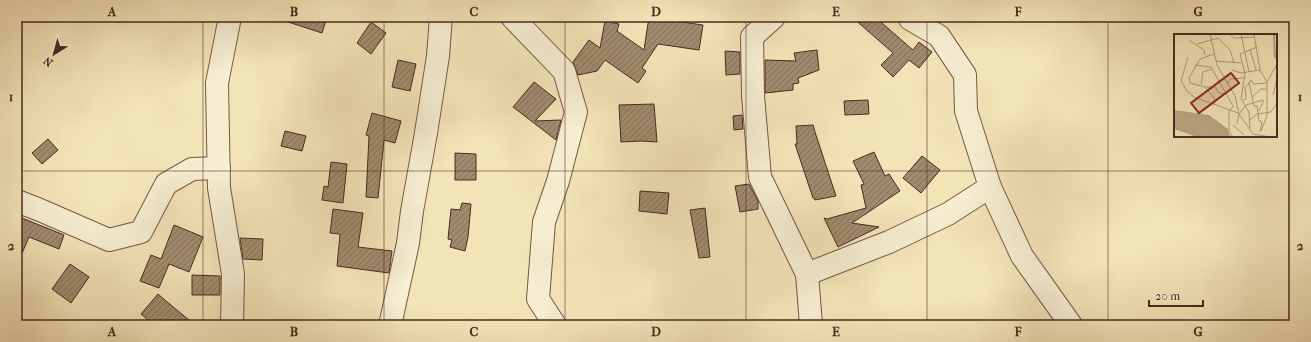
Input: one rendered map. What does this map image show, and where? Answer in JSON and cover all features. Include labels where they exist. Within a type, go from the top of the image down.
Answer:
[{"type":"street","points":[[230,17],[218,83],[219,188],[233,274],[232,325]]},
{"type":"street","points":[[390,325],[408,243],[438,56],[441,17]]},
{"type":"street","points":[[512,17],[564,71],[576,112],[558,181],[544,222],[538,299],[555,325]]},
{"type":"street","points":[[774,17],[752,37],[753,96],[760,176],[807,274],[810,325]]},
{"type":"street","points":[[909,17],[939,36],[965,75],[966,111],[990,187],[1022,256],[1070,325]]},
{"type":"street","points":[[17,201],[109,240],[141,232],[166,184],[192,169],[219,168]]},
{"type":"street","points":[[807,274],[896,239],[948,214],[990,187]]},
{"type":"building","points":[[282,17],[327,17],[322,33],[282,20]]},
{"type":"building","points":[[649,17],[669,17],[668,20],[703,25],[699,50],[658,44],[642,68],[646,71],[638,83],[605,60],[597,71],[578,75],[573,62],[589,40],[600,48],[605,21],[619,24],[617,31],[644,50]]},
{"type":"building","points":[[852,17],[875,17],[913,50],[919,42],[932,52],[919,68],[909,60],[893,77],[881,65],[893,53]]},
{"type":"building","points":[[371,22],[386,33],[371,54],[357,43]]},
{"type":"building","points":[[817,50],[819,70],[798,78],[799,83],[793,84],[793,90],[765,93],[765,60],[796,61],[794,53]]},
{"type":"building","points":[[725,51],[740,52],[740,74],[726,75]]},
{"type":"building","points":[[398,60],[416,64],[410,91],[392,87]]},
{"type":"building","points":[[534,82],[556,99],[535,121],[561,120],[556,140],[513,107]]},
{"type":"building","points":[[868,100],[869,114],[845,115],[844,101]]},
{"type":"building","points":[[654,104],[657,142],[621,142],[619,105]]},
{"type":"building","points":[[372,113],[401,121],[395,143],[384,140],[378,198],[366,197],[369,136],[366,135]]},
{"type":"building","points":[[742,115],[743,129],[734,130],[733,116]]},
{"type":"building","points":[[813,125],[836,196],[815,200],[813,198],[795,144],[797,144],[796,126]]},
{"type":"building","points":[[285,131],[306,136],[302,151],[281,146]]},
{"type":"building","points":[[48,139],[58,150],[42,164],[32,153]]},
{"type":"building","points":[[874,152],[885,176],[889,174],[900,191],[852,223],[879,227],[838,247],[824,218],[827,219],[866,208],[861,185],[864,184],[853,161]]},
{"type":"building","points":[[455,153],[476,154],[476,180],[455,180]]},
{"type":"building","points":[[922,156],[940,170],[921,193],[903,178]]},
{"type":"building","points":[[331,162],[347,164],[343,203],[322,200],[324,186],[328,187]]},
{"type":"building","points":[[749,184],[758,201],[758,209],[740,212],[735,186]]},
{"type":"building","points":[[640,191],[669,193],[667,214],[639,211]]},
{"type":"building","points":[[462,203],[471,204],[468,237],[465,251],[450,247],[452,240],[448,239],[451,209],[460,210]]},
{"type":"building","points":[[705,208],[710,257],[699,258],[690,210]]},
{"type":"building","points":[[333,209],[363,213],[358,247],[392,251],[389,273],[337,266],[340,234],[330,233]]},
{"type":"building","points":[[17,216],[64,235],[59,249],[29,237],[17,265]]},
{"type":"building","points":[[174,225],[203,237],[189,272],[169,264],[159,288],[140,281],[151,255],[161,259]]},
{"type":"building","points":[[240,238],[263,239],[262,260],[243,259]]},
{"type":"building","points":[[70,264],[89,277],[71,303],[52,289]]},
{"type":"building","points":[[192,275],[220,276],[220,295],[192,295]]},
{"type":"building","points":[[158,294],[195,325],[154,325],[141,314]]}]
